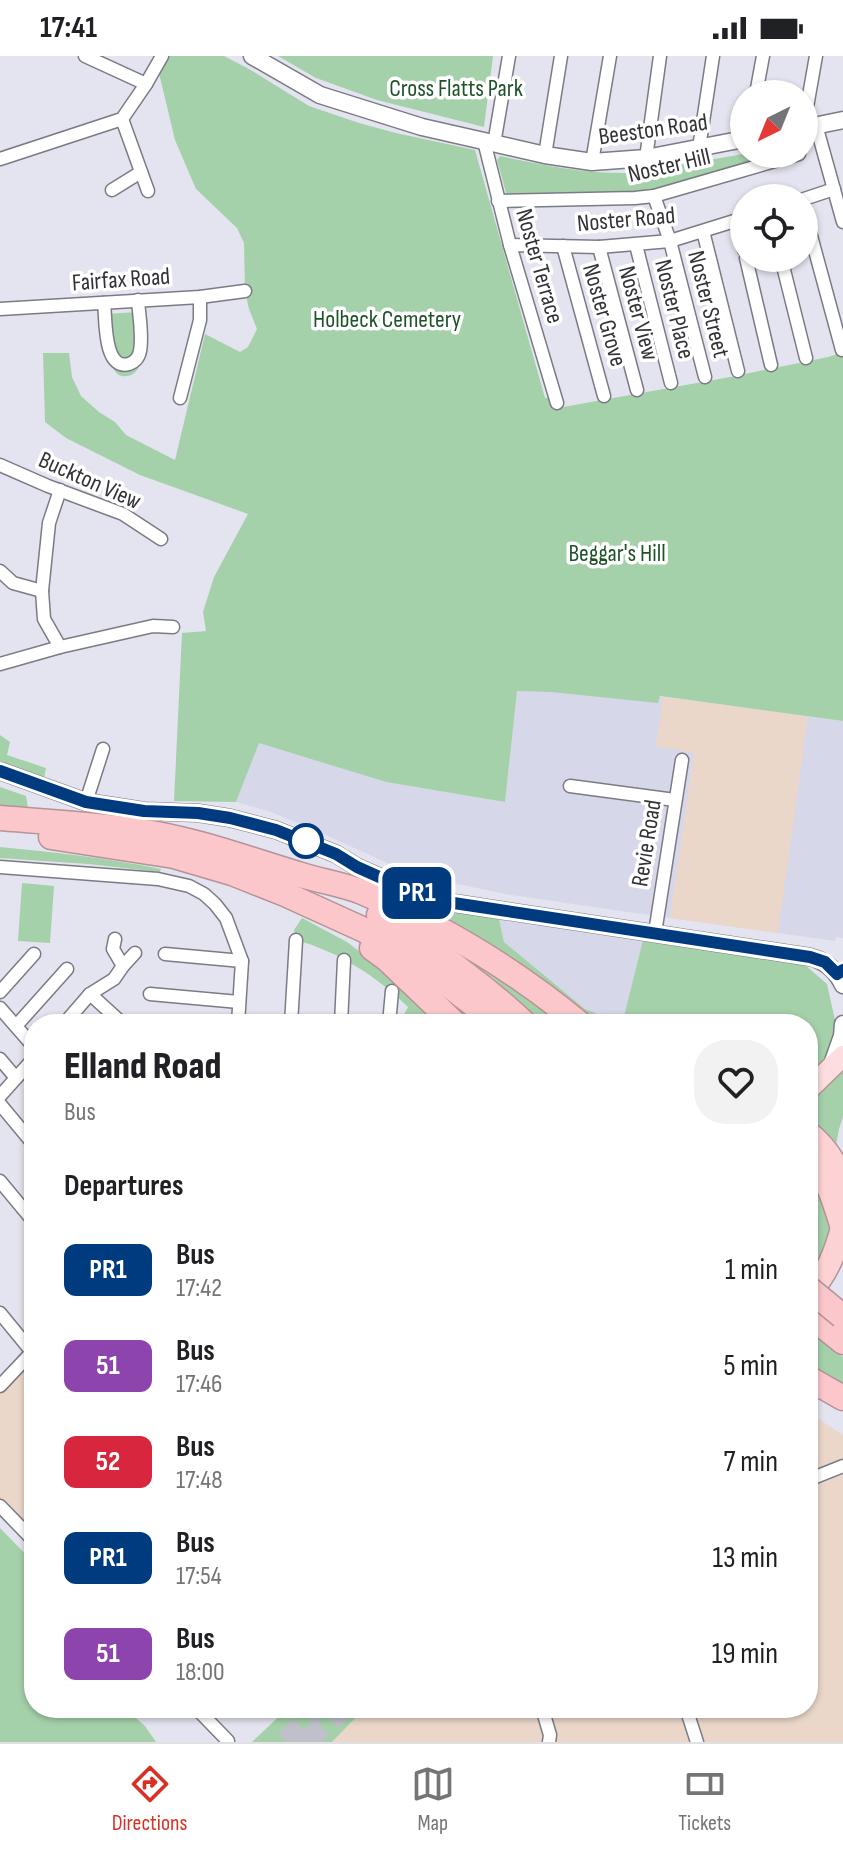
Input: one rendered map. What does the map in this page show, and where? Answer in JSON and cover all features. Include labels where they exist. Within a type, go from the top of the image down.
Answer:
[{"type":"highway","points":[[0,818],[139,831],[228,851],[292,884],[408,954],[486,1014]]},
{"type":"highway","points":[[0,833],[57,838],[174,856],[232,873],[292,884],[359,891],[419,919],[517,976],[568,1014]]},
{"type":"highway","points":[[292,884],[387,959],[445,1014]]},
{"type":"highway","points":[[292,884],[392,922],[464,972],[514,1014]]},
{"type":"highway","points":[[818,1142],[842,1174]]},
{"type":"highway","points":[[818,1169],[831,1192],[843,1226],[837,1248],[818,1284]]},
{"type":"highway","points":[[818,1300],[840,1327]]},
{"type":"highway","points":[[818,1318],[840,1327]]},
{"type":"highway","points":[[818,1384],[843,1398]]},
{"type":"main road","points":[[818,1080],[837,1062]]},
{"type":"street","points":[[85,56],[146,84]]},
{"type":"street","points":[[0,159],[122,119],[162,56]]},
{"type":"street","name":"Beeston Road","points":[[252,56],[320,95],[422,127],[545,155],[592,162],[646,158],[730,142]]},
{"type":"street","points":[[489,142],[509,56]]},
{"type":"street","points":[[545,155],[561,56]]},
{"type":"street","points":[[592,162],[610,56]]},
{"type":"street","points":[[646,158],[660,56]]},
{"type":"street","points":[[699,148],[713,56]]},
{"type":"street","points":[[759,80],[763,56]]},
{"type":"street","points":[[813,80],[816,56]]},
{"type":"street","points":[[122,119],[148,191]]},
{"type":"street","points":[[818,124],[843,120]]},
{"type":"street","points":[[818,141],[843,222]]},
{"type":"street","name":"Noster Terrace","points":[[489,142],[498,201],[557,403]]},
{"type":"street","name":"Noster Hill","points":[[818,148],[822,147]]},
{"type":"street","name":"Noster Hill","points":[[498,201],[654,196],[750,168]]},
{"type":"street","points":[[112,190],[141,172]]},
{"type":"street","points":[[818,194],[834,189]]},
{"type":"street","name":"Noster Street","points":[[654,196],[670,241],[705,377]]},
{"type":"street","name":"Noster Road","points":[[510,245],[636,245],[670,241],[730,222]]},
{"type":"street","points":[[703,231],[738,371]]},
{"type":"street","name":"Noster Place","points":[[636,245],[671,383]]},
{"type":"street","name":"Noster Grove","points":[[563,246],[604,396]]},
{"type":"street","name":"Noster View","points":[[599,247],[637,390]]},
{"type":"street","points":[[818,262],[842,350]]},
{"type":"street","points":[[749,272],[771,365]]},
{"type":"street","points":[[784,272],[806,358]]},
{"type":"street","name":"Fairfax Road","points":[[0,309],[200,297],[245,291]]},
{"type":"street","points":[[180,398],[200,320],[200,297]]},
{"type":"street","points":[[104,303],[110,355],[117,363],[128,364],[137,359],[141,349],[138,300]]},
{"type":"street","name":"Buckton View","points":[[0,465],[123,514],[161,539]]},
{"type":"street","points":[[60,490],[49,523],[42,591],[44,619],[60,647]]},
{"type":"street","points":[[0,571],[13,583],[42,591]]},
{"type":"street","points":[[153,626],[159,612]]},
{"type":"street","points":[[0,664],[153,626],[173,627]]},
{"type":"street","points":[[86,802],[103,749]]},
{"type":"street","name":"Revie Road","points":[[655,933],[682,760]]},
{"type":"street","points":[[0,771],[86,802],[144,811],[198,813],[276,830],[336,854],[413,892],[447,902],[810,957],[825,962],[841,977]]},
{"type":"street","points":[[570,786],[675,800]]},
{"type":"street","points":[[0,867],[172,881],[204,894],[226,918],[242,961],[238,1014]]},
{"type":"street","points":[[115,939],[113,949],[123,966]]},
{"type":"street","points":[[292,1014],[299,946]]},
{"type":"street","points":[[74,1014],[96,991],[114,979],[135,953]]},
{"type":"street","points":[[0,992],[34,954]]},
{"type":"street","points":[[165,954],[242,961]]},
{"type":"street","points":[[341,1014],[344,960]]},
{"type":"street","points":[[27,1014],[67,969]]},
{"type":"street","points":[[343,976],[358,976]]},
{"type":"street","points":[[96,991],[115,1014]]},
{"type":"street","points":[[392,991],[397,1008],[394,1014]]},
{"type":"street","points":[[150,994],[239,1002]]},
{"type":"street","points":[[0,1008],[24,1035]]},
{"type":"street","points":[[16,1026],[24,1017]]},
{"type":"street","points":[[837,1062],[843,1024]]},
{"type":"street","points":[[0,1059],[16,1078]]},
{"type":"street","points":[[0,1096],[24,1071]]},
{"type":"street","points":[[0,1104],[24,1133]]},
{"type":"street","points":[[0,1181],[24,1210]]},
{"type":"street","points":[[0,1313],[24,1341]]},
{"type":"street","points":[[0,1386],[24,1361]]},
{"type":"street","points":[[818,1476],[843,1466]]},
{"type":"street","points":[[0,1506],[24,1531]]},
{"type":"street","points":[[206,1718],[228,1741]]},
{"type":"street","points":[[545,1718],[549,1742]]},
{"type":"street","points":[[689,1718],[697,1742]]},
{"type":"shaded area","points":[[518,678],[843,721],[843,938],[836,937],[835,941],[628,912],[505,894],[434,879],[407,872],[315,830],[236,802],[259,742],[386,782],[505,802]]},
{"type":"shaded area","points":[[663,697],[808,716],[778,933],[670,918],[694,753],[656,746]]},
{"type":"shaded area","points":[[499,919],[644,936],[624,1014],[597,1014],[585,1009],[504,942]]},
{"type":"shaded area","points":[[24,1361],[24,1531],[0,1506],[0,1386]]},
{"type":"shaded area","points":[[818,1419],[843,1435],[843,1742],[332,1742],[355,1718],[818,1718]]},
{"type":"green space","points":[[162,56],[224,56],[309,106],[396,133],[475,150],[545,398],[549,398],[552,409],[730,377],[843,352],[843,721],[660,696],[658,703],[517,691],[505,802],[386,782],[259,743],[236,802],[174,801],[182,633],[206,631],[203,612],[214,577],[248,514],[140,475],[66,438],[45,422],[43,353],[69,353],[72,377],[81,396],[115,422],[126,435],[175,460],[205,334],[240,352],[248,347],[257,329],[245,291],[244,243],[237,228],[196,189],[175,140],[157,65]]},
{"type":"green space","name":"Cross Flatts Park","points":[[278,56],[493,56],[484,127],[377,100],[316,78]]},
{"type":"green space","points":[[500,156],[549,166],[631,173],[730,156],[730,168],[737,168],[662,191],[507,196],[497,160]]},
{"type":"green space","points":[[137,312],[140,363],[132,375],[120,375],[111,362],[107,314]]},
{"type":"green space","points":[[0,735],[10,742],[7,755],[46,768],[44,778],[0,761]]},
{"type":"green space","points":[[0,787],[26,796],[29,814],[0,811]]},
{"type":"green space","points":[[0,847],[161,869],[160,872],[0,858]]},
{"type":"green space","points":[[22,883],[54,886],[50,943],[18,941]]},
{"type":"green space","points":[[392,893],[445,909],[499,919],[504,942],[585,1009],[597,1014],[585,1014]]},
{"type":"green space","points":[[302,918],[347,942],[391,975],[432,1014],[404,1014],[408,1007],[384,985],[342,958],[296,940],[294,930]]},
{"type":"green space","points":[[433,934],[554,1014],[533,1014],[492,977]]},
{"type":"green space","points":[[644,936],[805,965],[827,984],[837,1029],[832,1053],[818,1069],[818,1014],[624,1014]]},
{"type":"green space","points":[[843,1068],[843,1117],[835,1151],[818,1133],[818,1089]]},
{"type":"green space","points":[[818,1192],[831,1225],[828,1252],[818,1269]]},
{"type":"green space","points":[[818,1338],[843,1357],[843,1386],[818,1372]]},
{"type":"green space","points":[[0,1528],[24,1553],[24,1718],[136,1718],[156,1742],[0,1742]]},
{"type":"green space","points":[[277,1718],[355,1718],[332,1742],[252,1742]]},
{"type":"tunnel","points":[[285,1742],[311,1718]]},
{"type":"tunnel","points":[[306,1742],[332,1718]]},
{"type":"bus line","name":"PR1","points":[[0,771],[86,802],[144,811],[198,813],[276,830],[336,854],[413,892],[447,902],[810,957],[825,962],[837,974],[843,970]]},
{"type":"park label","name":"Holbeck Cemetery","points":[[387,319]]},
{"type":"park label","name":"Beggar's Hill","points":[[617,553]]}]
